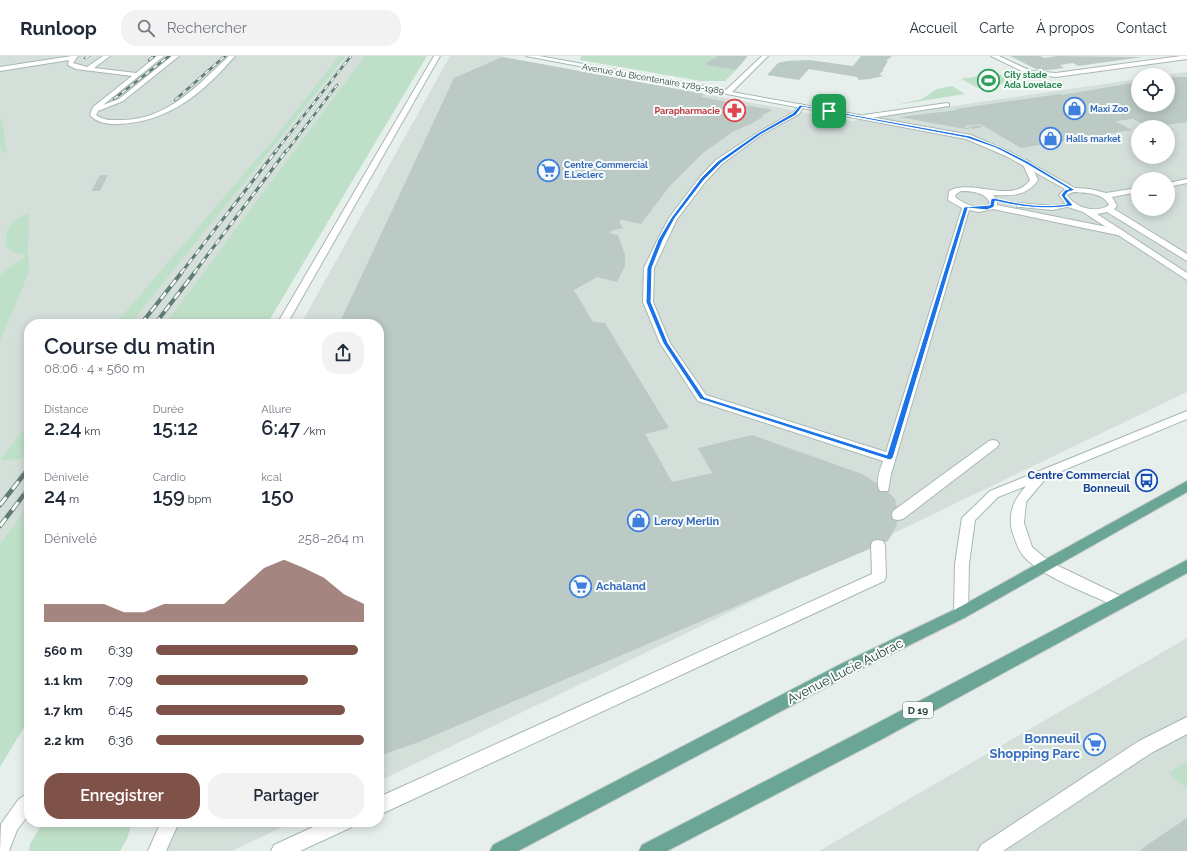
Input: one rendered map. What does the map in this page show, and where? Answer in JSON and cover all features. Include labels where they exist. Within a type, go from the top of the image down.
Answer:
[{"type":"main road","name":"Avenue Lucie Aubrac","points":[[500,851],[846,669],[961,613],[1187,486]]},
{"type":"main road","name":"D 19","points":[[648,851],[876,733],[1187,566]]},
{"type":"street","points":[[33,63],[36,56]]},
{"type":"street","points":[[87,70],[107,56]]},
{"type":"street","points":[[93,115],[95,108],[161,56]]},
{"type":"street","points":[[93,115],[98,109],[121,100],[176,56]]},
{"type":"street","points":[[93,115],[100,120],[118,123],[138,122],[161,116],[178,105],[232,56]]},
{"type":"street","points":[[285,319],[436,56]]},
{"type":"street","points":[[532,56],[563,56]]},
{"type":"street","name":"Avenue du Bicentenaire 1789-1989","points":[[532,56],[968,137],[997,148],[1026,162],[1073,190]]},
{"type":"street","points":[[570,56],[571,60],[578,65]]},
{"type":"street","points":[[727,93],[765,56]]},
{"type":"street","points":[[994,56],[1030,73],[1056,76],[1187,57]]},
{"type":"street","points":[[0,68],[75,57]]},
{"type":"street","points":[[75,57],[70,64],[72,66],[87,70],[137,75]]},
{"type":"street","points":[[864,117],[947,105]]},
{"type":"street","points":[[801,106],[794,114],[759,134],[719,162],[703,179],[673,218],[649,268],[648,302],[666,343],[702,398],[890,458]]},
{"type":"street","points":[[1026,162],[1034,180],[1031,187],[1025,190],[1012,192],[982,192],[966,189],[953,191],[951,198],[955,202],[966,207],[979,209],[993,203],[1053,208],[1071,205]]},
{"type":"street","points":[[1175,184],[1187,181]]},
{"type":"street","points":[[1109,210],[1113,206],[1112,202],[1105,196],[1084,190],[1066,191],[1063,195],[1064,199],[1071,205],[1085,210],[1187,276]]},
{"type":"street","points":[[1105,196],[1131,191]]},
{"type":"street","points":[[982,192],[993,203],[1122,233]]},
{"type":"street","points":[[884,488],[885,474],[966,207]]},
{"type":"street","points":[[1085,210],[1109,210],[1187,258]]},
{"type":"street","points":[[961,613],[962,564],[969,518],[994,494],[1042,476],[1187,415]]},
{"type":"street","points":[[898,515],[993,444]]},
{"type":"street","points":[[1042,476],[1020,501],[1017,523],[1022,542],[1027,551],[1045,566],[1120,602]]},
{"type":"street","points":[[384,804],[879,577],[878,546]]},
{"type":"street","points":[[987,851],[1145,747],[1187,724]]},
{"type":"street","points":[[0,850],[3,839],[24,805]]},
{"type":"street","points":[[157,851],[168,827]]},
{"type":"street","points":[[280,851],[333,827]]},
{"type":"shaded area","points":[[0,56],[414,56],[237,319],[24,319],[24,623],[0,657]]},
{"type":"shaded area","name":"Achaland","points":[[450,56],[499,56],[851,121],[1131,80],[1131,112],[1175,112],[1175,74],[1187,72],[1187,392],[384,779],[384,319],[304,319]]},
{"type":"shaded area","name":"Bonneuil Shopping Parc","points":[[1187,638],[1187,851],[819,851]]},
{"type":"shaded area","points":[[159,827],[282,827],[232,851],[165,851]]},
{"type":"green space","points":[[339,56],[346,56],[134,319],[119,319],[273,140]]},
{"type":"green space","points":[[365,56],[427,56],[270,319],[169,319]]},
{"type":"green space","points":[[581,56],[718,56],[711,59],[704,65],[736,70],[725,81],[701,81],[580,60]]},
{"type":"green space","name":"City stade Ada Lovelace","points":[[997,73],[1014,82],[978,88],[961,79]]},
{"type":"green space","points":[[952,86],[965,94],[896,105],[922,99],[937,89]]},
{"type":"green space","points":[[2,119],[7,154],[0,149],[0,120]]},
{"type":"green space","points":[[29,213],[29,272],[0,341],[0,275],[27,255],[14,253],[6,246],[8,229],[10,225],[18,218]]},
{"type":"green space","points":[[24,429],[24,454],[20,459],[0,460]]},
{"type":"green space","points":[[24,512],[24,727],[0,767],[0,544]]},
{"type":"green space","points":[[1187,761],[1187,789],[1169,773]]},
{"type":"green space","points":[[40,827],[131,827],[127,839],[120,851],[29,851],[30,844]]},
{"type":"building","points":[[718,56],[747,57],[736,70],[704,65],[711,59]]},
{"type":"building","points":[[861,56],[892,56],[886,61],[888,61],[882,71],[884,71],[879,74],[883,76],[870,79],[859,80],[857,77],[809,69],[799,80],[767,75],[778,63],[787,61],[809,60],[853,66]]},
{"type":"building","points":[[1010,56],[1040,56],[1044,58],[1057,56],[1143,57],[1078,66],[1073,63],[1060,65],[1064,68],[1040,71]]},
{"type":"building","name":"Leroy Merlin","points":[[502,57],[704,94],[701,97],[773,110],[764,114],[761,118],[751,124],[734,131],[703,153],[669,187],[641,224],[622,220],[619,222],[623,228],[611,231],[609,233],[618,235],[625,255],[625,266],[617,282],[597,277],[574,290],[593,322],[605,323],[669,428],[645,434],[672,482],[712,473],[698,448],[752,435],[862,474],[884,488],[895,499],[898,515],[896,527],[888,541],[419,742],[384,754],[384,319],[341,319],[454,78]]},
{"type":"building","points":[[1175,77],[1187,77],[1187,122],[1175,124],[1175,120],[1133,119],[1115,121],[1131,130],[1021,148],[980,124],[964,126],[971,130],[899,117],[958,110],[955,109],[1060,94],[1062,95],[1131,83],[1131,112],[1175,112]]},
{"type":"building","points":[[979,125],[983,127],[972,129],[968,127]]},
{"type":"building","points":[[100,175],[108,175],[100,191],[91,191]]},
{"type":"building","points":[[1187,818],[1187,851],[1139,851],[1147,845]]},
{"type":"railway","points":[[85,58],[89,56]]},
{"type":"railway","points":[[149,60],[154,56]]},
{"type":"railway","points":[[114,99],[169,56]]},
{"type":"railway","points":[[175,100],[225,56]]},
{"type":"railway","points":[[275,152],[351,56]]},
{"type":"railway","points":[[286,152],[337,85]]},
{"type":"railway","points":[[181,273],[276,151]]},
{"type":"railway","points":[[194,273],[286,151]]},
{"type":"railway","points":[[145,319],[182,272]]},
{"type":"railway","points":[[159,319],[195,272]]},
{"type":"railway","points":[[0,505],[24,474]]},
{"type":"railway","points":[[0,526],[24,495]]},
{"type":"place","name":"City stade Ada Lovelace","points":[[988,80]]},
{"type":"place","name":"Maxi Zoo","points":[[1074,109]]},
{"type":"place","name":"Parapharmacie","points":[[735,111]]},
{"type":"place","name":"Halls market","points":[[1051,139]]},
{"type":"place","name":"Centre Commercial E.Leclerc","points":[[548,170]]},
{"type":"place","name":"Centre Commercial Bonneuil","points":[[1146,481]]},
{"type":"place","name":"Leroy Merlin","points":[[638,521]]},
{"type":"place","name":"Achaland","points":[[581,586]]},
{"type":"place","name":"Bonneuil Shopping Parc","points":[[1095,745]]},
{"type":"route","points":[[801,106],[829,111],[968,137],[997,148],[1026,162],[1073,190],[1066,191],[1063,195],[1064,199],[1071,205],[1053,208],[1025,206],[994,199],[992,206],[987,208],[979,209],[966,207],[950,259],[944,285],[890,458],[702,398],[666,343],[648,302],[649,268],[661,240],[673,218],[703,179],[719,162],[759,134],[797,112],[801,106]]}]
